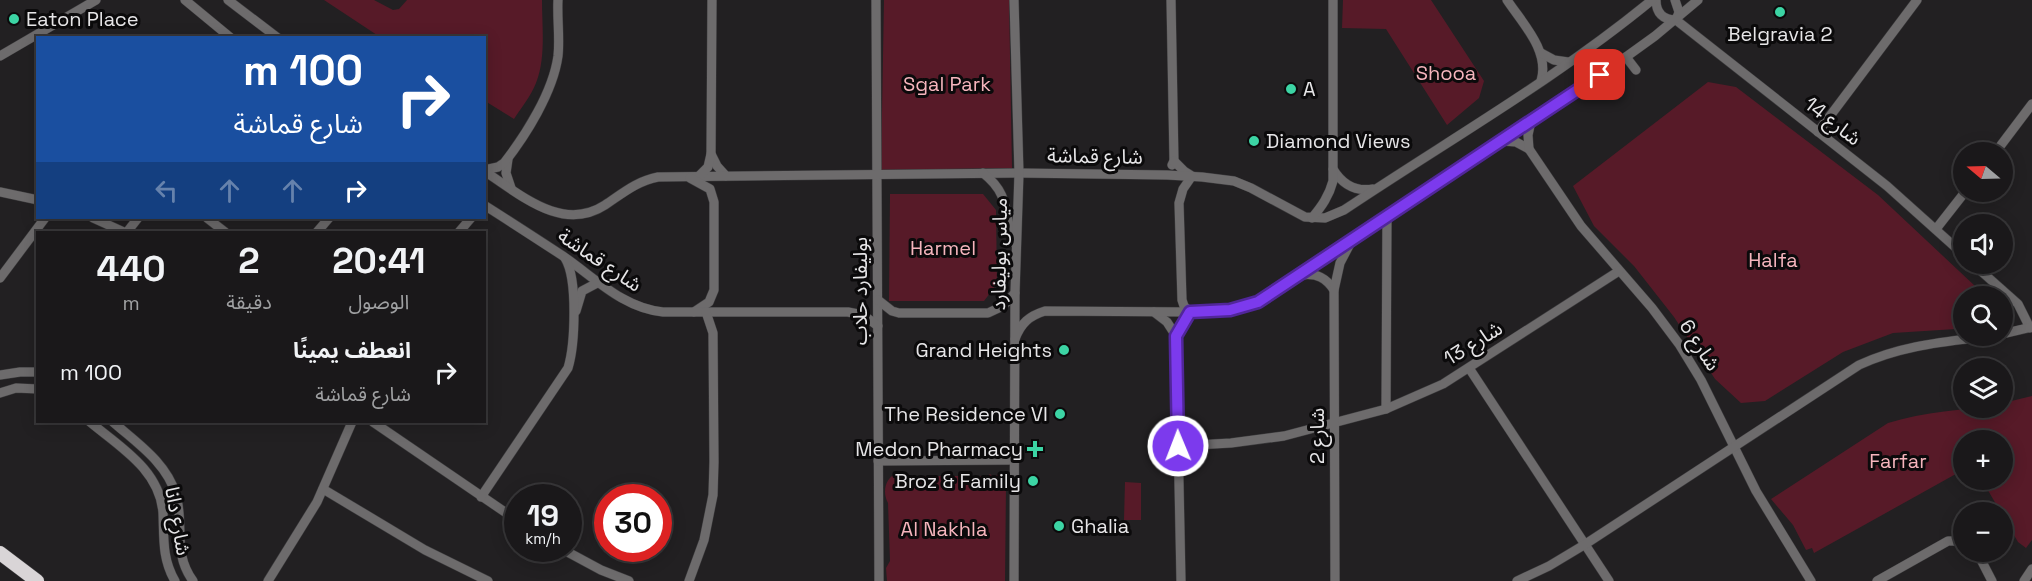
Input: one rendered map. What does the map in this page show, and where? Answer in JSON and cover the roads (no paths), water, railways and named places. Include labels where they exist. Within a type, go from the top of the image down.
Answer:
[{"type":"highway","points":[[0,553],[38,581]]},
{"type":"street","points":[[0,56],[96,0]]},
{"type":"street","points":[[185,0],[229,36]]},
{"type":"street","points":[[228,0],[275,36]]},
{"type":"street","points":[[486,170],[498,167],[508,158],[550,87],[558,54],[558,0]]},
{"type":"street","points":[[699,177],[708,167],[711,154],[712,0]]},
{"type":"street","name":"بوليفارد حلاب","points":[[876,0],[879,581]]},
{"type":"street","name":"مياس بوليفارد","points":[[1014,0],[1019,173],[1015,293],[1014,581]]},
{"type":"street","points":[[1167,175],[1174,161],[1171,0]]},
{"type":"street","points":[[1312,218],[1330,192],[1333,181],[1333,0]]},
{"type":"street","points":[[1507,0],[1541,53],[1544,67],[1541,81]]},
{"type":"street","points":[[1312,218],[1334,216],[1568,63],[1652,0]]},
{"type":"street","name":"شارع 14","points":[[1656,0],[1657,9],[1662,16],[1676,20],[1887,186],[1953,245]]},
{"type":"street","points":[[1675,0],[1679,12],[1676,20]]},
{"type":"street","points":[[1015,339],[1026,320],[1045,311],[1190,312],[1230,310],[1258,302],[1626,57],[1676,20],[1698,0]]},
{"type":"street","points":[[1818,132],[1917,0]]},
{"type":"street","points":[[1541,53],[1554,60],[1568,63]]},
{"type":"street","points":[[1626,57],[1636,70]]},
{"type":"street","points":[[2003,142],[2032,104]]},
{"type":"street","points":[[1529,149],[1528,135],[1531,121]]},
{"type":"street","points":[[1502,141],[1516,142],[1529,149]]},
{"type":"street","name":"شارع 6","points":[[1529,149],[1581,226],[1652,308],[1679,344],[1701,380],[1761,499],[1811,581]]},
{"type":"street","points":[[711,154],[717,166],[726,176]]},
{"type":"street","points":[[508,158],[506,173],[511,188]]},
{"type":"street","points":[[1174,161],[1192,176],[1185,184],[1179,203],[1182,300],[1190,312]]},
{"type":"street","points":[[1333,169],[1346,185],[1365,190],[1375,189]]},
{"type":"street","name":"شارع قماشة","points":[[486,171],[549,211],[568,215],[580,215],[602,207],[640,182],[658,177],[1019,173],[1167,175],[1220,179],[1241,184],[1298,214],[1312,218]]},
{"type":"street","points":[[983,173],[992,180],[1005,200],[1010,231],[1016,249]]},
{"type":"street","points":[[688,177],[710,189],[714,202],[714,290],[709,302],[694,312]]},
{"type":"street","points":[[0,192],[36,200]]},
{"type":"street","points":[[1936,229],[1957,202]]},
{"type":"street","name":"شارع قماشة","points":[[487,209],[564,257],[628,303],[639,308],[663,312],[848,312],[863,315],[878,326]]},
{"type":"street","points":[[1386,409],[1387,216]]},
{"type":"street","points":[[0,278],[44,219]]},
{"type":"street","points":[[95,219],[123,231]]},
{"type":"street","points":[[126,231],[137,219]]},
{"type":"street","points":[[208,219],[224,231]]},
{"type":"street","points":[[318,231],[327,219]]},
{"type":"street","name":"شارع 2","points":[[1335,581],[1335,290],[1340,263],[1353,239]]},
{"type":"street","points":[[481,497],[568,368],[573,348],[572,277],[564,257]]},
{"type":"street","name":"شارع 13","points":[[1178,446],[1257,440],[1293,434],[1386,409],[1417,397],[1469,368],[1619,271]]},
{"type":"street","points":[[1300,275],[1311,273],[1320,276],[1335,290]]},
{"type":"street","points":[[1984,274],[2024,311],[2031,328],[2013,332]]},
{"type":"street","points":[[573,319],[582,291],[599,282]]},
{"type":"street","points":[[878,300],[892,311],[899,313],[988,313],[1003,306],[1015,293]]},
{"type":"street","points":[[689,581],[704,540],[712,495],[713,333],[706,312]]},
{"type":"street","points":[[713,333],[720,321],[730,312]]},
{"type":"street","points":[[1153,312],[1167,322],[1176,336]]},
{"type":"street","points":[[1182,581],[1176,336],[1190,312]]},
{"type":"street","points":[[1517,581],[1549,566],[1584,545],[1735,448],[1858,365],[1904,348],[1953,341]]},
{"type":"street","points":[[1469,368],[1609,581]]},
{"type":"street","points":[[0,375],[36,372]]},
{"type":"street","points":[[0,393],[16,388],[36,389]]},
{"type":"street","name":"شارع دانا","points":[[91,423],[140,464],[152,479],[161,504],[164,555],[175,581]]},
{"type":"street","name":"شارع دانا","points":[[114,423],[154,458],[172,484],[180,512],[180,553],[193,581]]},
{"type":"street","points":[[268,581],[307,521],[352,423]]},
{"type":"street","points":[[375,423],[504,512]]},
{"type":"street","points":[[878,461],[1015,460]]},
{"type":"street","points":[[323,489],[425,550],[483,580]]},
{"type":"street","points":[[1877,581],[1948,541],[1953,541]]},
{"type":"street","points":[[582,560],[629,581]]},
{"type":"street","points":[[1982,562],[1992,581]]},
{"type":"street","points":[[2024,581],[2032,569]]},
{"type":"place","name":"Belgravia 2","points":[[1780,12]]},
{"type":"place","name":"Eaton Place","points":[[14,19]]},
{"type":"place","name":"A","points":[[1291,89]]},
{"type":"place","name":"Diamond Views","points":[[1254,141]]},
{"type":"place","name":"Grand Heights","points":[[1064,350]]},
{"type":"place","name":"The Residence VI","points":[[1060,414]]},
{"type":"place","name":"Medon Pharmacy","points":[[1035,449]]},
{"type":"place","name":"Broz & Family","points":[[1033,481]]},
{"type":"place","name":"Ghalia","points":[[1059,526]]},
{"type":"park label","name":"Shooa","points":[[1446,73]]},
{"type":"park label","name":"Sgal Park","points":[[947,84]]},
{"type":"park label","name":"Harmel","points":[[943,248]]},
{"type":"park label","name":"Halfa","points":[[1773,260]]},
{"type":"park label","name":"Farfar","points":[[1898,461]]},
{"type":"park label","name":"Al Nakhla","points":[[944,529]]}]
